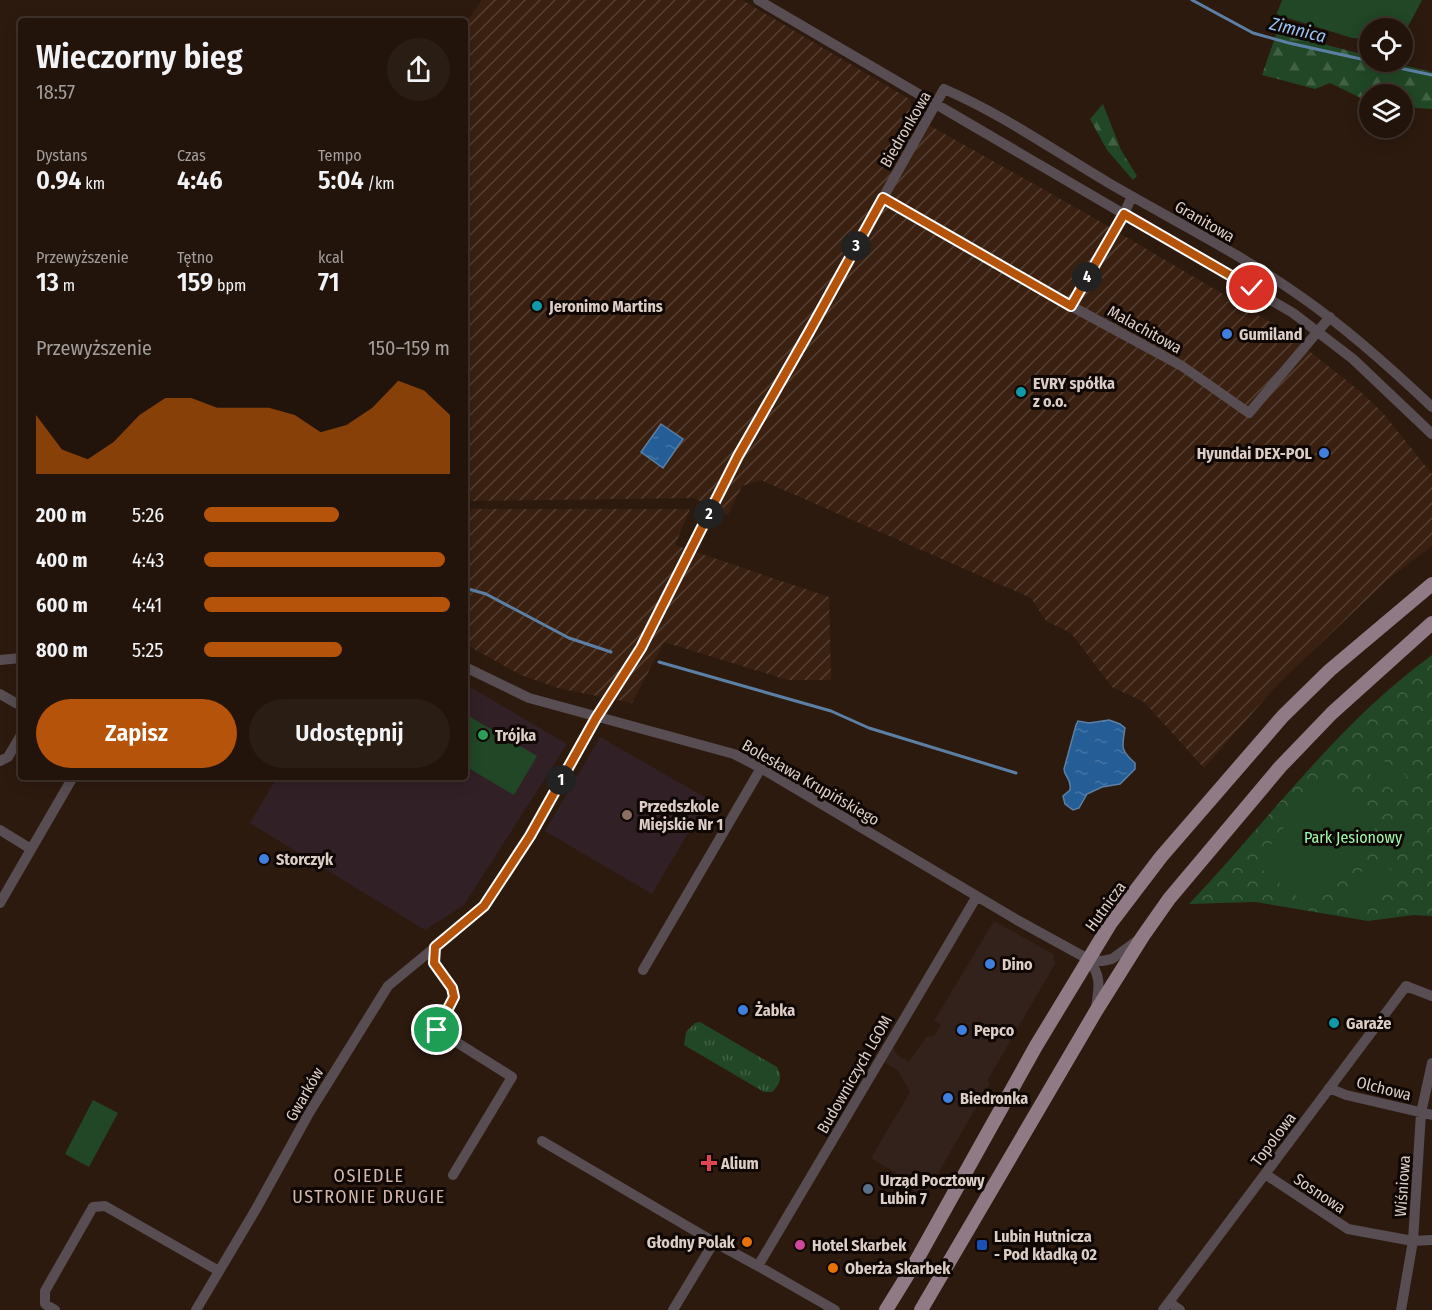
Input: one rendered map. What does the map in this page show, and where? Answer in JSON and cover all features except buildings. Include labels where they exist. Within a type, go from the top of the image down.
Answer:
[{"type":"main road","name":"Hutnicza","points":[[886,1310],[1110,924],[1161,857],[1283,716],[1378,628],[1432,584]]},
{"type":"main road","points":[[921,1310],[1096,1011],[1143,936],[1176,891],[1280,767],[1332,713],[1432,623]]},
{"type":"street","points":[[758,0],[1285,308],[1353,359],[1432,434]]},
{"type":"street","name":"Biedronkowa","points":[[596,718],[641,648],[738,456],[944,89]]},
{"type":"street","name":"Granitowa","points":[[944,89],[978,104],[1264,272],[1361,341],[1432,407]]},
{"type":"street","points":[[1071,306],[1132,196]]},
{"type":"street","name":"Malachitowa","points":[[883,198],[1071,306],[1182,366],[1249,413],[1330,317]]},
{"type":"street","points":[[0,660],[18,658]]},
{"type":"street","name":"Bolesława Krupińskiego","points":[[468,668],[529,698],[734,754],[1088,959]]},
{"type":"street","points":[[0,694],[18,704]]},
{"type":"street","name":"Gwarków","points":[[196,1310],[309,1113],[388,986],[484,906],[530,836],[596,718]]},
{"type":"street","points":[[0,761],[8,757],[18,740]]},
{"type":"street","points":[[643,970],[761,768]]},
{"type":"street","points":[[1,901],[71,780]]},
{"type":"street","points":[[0,830],[31,849]]},
{"type":"street","name":"Budowniczych LGOM","points":[[758,1266],[977,896]]},
{"type":"street","points":[[1088,959],[1102,961],[1112,959],[1143,936]]},
{"type":"street","points":[[435,947],[434,963],[452,988],[454,997],[437,1030],[512,1077],[453,1175]]},
{"type":"street","points":[[1088,959],[1096,969],[1098,976],[1096,1011]]},
{"type":"street","name":"Topolowa","points":[[1166,1306],[1406,986],[1432,996]]},
{"type":"street","name":"Wiśniowa","points":[[1401,1310],[1413,1241],[1432,1064]]},
{"type":"street","name":"Olchowa","points":[[1329,1088],[1346,1095],[1427,1114]]},
{"type":"street","points":[[542,1141],[835,1310]]},
{"type":"street","name":"Sosnowa","points":[[1265,1174],[1348,1229],[1413,1241],[1432,1240]]},
{"type":"street","points":[[55,1310],[45,1304],[45,1292],[93,1207],[105,1206],[219,1271]]},
{"type":"street","points":[[674,1310],[714,1242]]},
{"type":"street","points":[[1166,1306],[1180,1310]]},
{"type":"shaded area","points":[[482,0],[742,0],[911,100],[911,115],[1087,214],[1279,327],[1362,393],[1382,412],[1432,474],[1432,546],[1387,580],[1277,685],[1204,768],[1144,702],[1112,687],[1071,633],[1046,621],[1031,598],[761,480],[742,486],[728,515],[694,498],[468,501],[468,20]]},
{"type":"shaded area","points":[[468,509],[690,509],[675,545],[829,597],[831,680],[788,680],[664,642],[632,703],[558,688],[521,675],[468,646]]},
{"type":"shaded area","points":[[468,686],[567,744],[464,905],[425,930],[250,823],[275,780],[468,780]]},
{"type":"shaded area","name":"Przedszkole Miejskie Nr 1","points":[[600,737],[708,799],[652,894],[545,831]]},
{"type":"shaded area","points":[[994,921],[1053,954],[1055,964],[987,1081],[990,1084],[924,1197],[894,1179],[896,1173],[871,1158],[910,1092],[898,1071],[884,1062],[894,1047],[896,1054],[909,1062],[926,1037],[934,1036],[941,1025],[934,1021]]},
{"type":"green space","points":[[1282,0],[1422,0],[1412,18],[1359,18],[1359,38],[1277,13]]},
{"type":"green space","points":[[1277,32],[1359,53],[1359,72],[1413,72],[1413,67],[1432,72],[1432,109],[1413,108],[1413,84],[1359,84],[1359,97],[1330,83],[1315,89],[1262,75]]},
{"type":"green space","points":[[1103,104],[1121,150],[1137,176],[1133,180],[1107,150],[1090,119]]},
{"type":"green space","name":"Park Jesionowy","points":[[1432,655],[1432,916],[1414,915],[1368,921],[1255,902],[1189,904],[1334,742],[1365,711]]},
{"type":"green space","name":"Trójka","points":[[468,716],[537,756],[514,795],[468,768]]},
{"type":"green space","points":[[1381,759],[1407,776],[1396,792],[1370,774]]},
{"type":"green space","points":[[1321,778],[1380,822],[1314,909],[1256,865]]},
{"type":"green space","points":[[1399,810],[1418,824],[1392,858],[1374,844]]},
{"type":"green space","points":[[1373,857],[1395,873],[1361,918],[1339,902]]},
{"type":"green space","points":[[700,1022],[777,1067],[780,1080],[772,1092],[764,1092],[684,1045],[686,1032],[695,1023]]},
{"type":"green space","points":[[93,1100],[118,1113],[89,1167],[65,1154]]},
{"type":"water","points":[[661,424],[683,439],[663,468],[641,452]]},
{"type":"water","points":[[1109,720],[1125,728],[1123,748],[1135,763],[1135,769],[1120,784],[1102,787],[1087,794],[1079,808],[1073,810],[1065,804],[1063,796],[1070,790],[1070,783],[1064,769],[1076,725],[1078,721],[1089,723]]},
{"type":"waterway","name":"Zimnica","points":[[1192,0],[1253,33],[1359,59]]},
{"type":"waterway","name":"Zimnica","points":[[1413,71],[1432,75]]},
{"type":"waterway","points":[[468,589],[486,594],[569,638],[611,652]]},
{"type":"waterway","points":[[659,662],[831,711],[869,728],[1016,773]]},
{"type":"place","name":"Jeronimo Martins","points":[[537,306]]},
{"type":"place","name":"Gumiland","points":[[1227,334]]},
{"type":"place","name":"EVRY spółka z o.o.","points":[[1021,392]]},
{"type":"place","name":"Hyundai DEX-POL","points":[[1324,453]]},
{"type":"place","name":"Trójka","points":[[483,735]]},
{"type":"place","name":"Przedszkole Miejskie Nr 1","points":[[627,815]]},
{"type":"place","name":"Storczyk","points":[[264,859]]},
{"type":"place","name":"Dino","points":[[990,964]]},
{"type":"place","name":"Żabka","points":[[743,1010]]},
{"type":"place","name":"Garaże","points":[[1334,1023]]},
{"type":"place","name":"Pepco","points":[[962,1030]]},
{"type":"place","name":"Biedronka","points":[[948,1098]]},
{"type":"place","name":"Alium","points":[[709,1163]]},
{"type":"place","name":"Urząd Pocztowy Lubin 7","points":[[868,1189]]},
{"type":"place","name":"Głodny Polak","points":[[747,1242]]},
{"type":"place","name":"Hotel Skarbek","points":[[800,1245]]},
{"type":"place","name":"Lubin Hutnicza - Pod kładką 02","points":[[982,1245]]},
{"type":"place","name":"Oberża Skarbek","points":[[833,1268]]},
{"type":"district","name":"OSIEDLE USTRONIE DRUGIE","points":[[369,1186]]},
{"type":"route","points":[[437,1030],[454,997],[452,988],[434,963],[435,947],[484,906],[530,836],[604,702],[641,648],[738,456],[883,198],[1071,306],[1124,214],[1252,288]]}]
